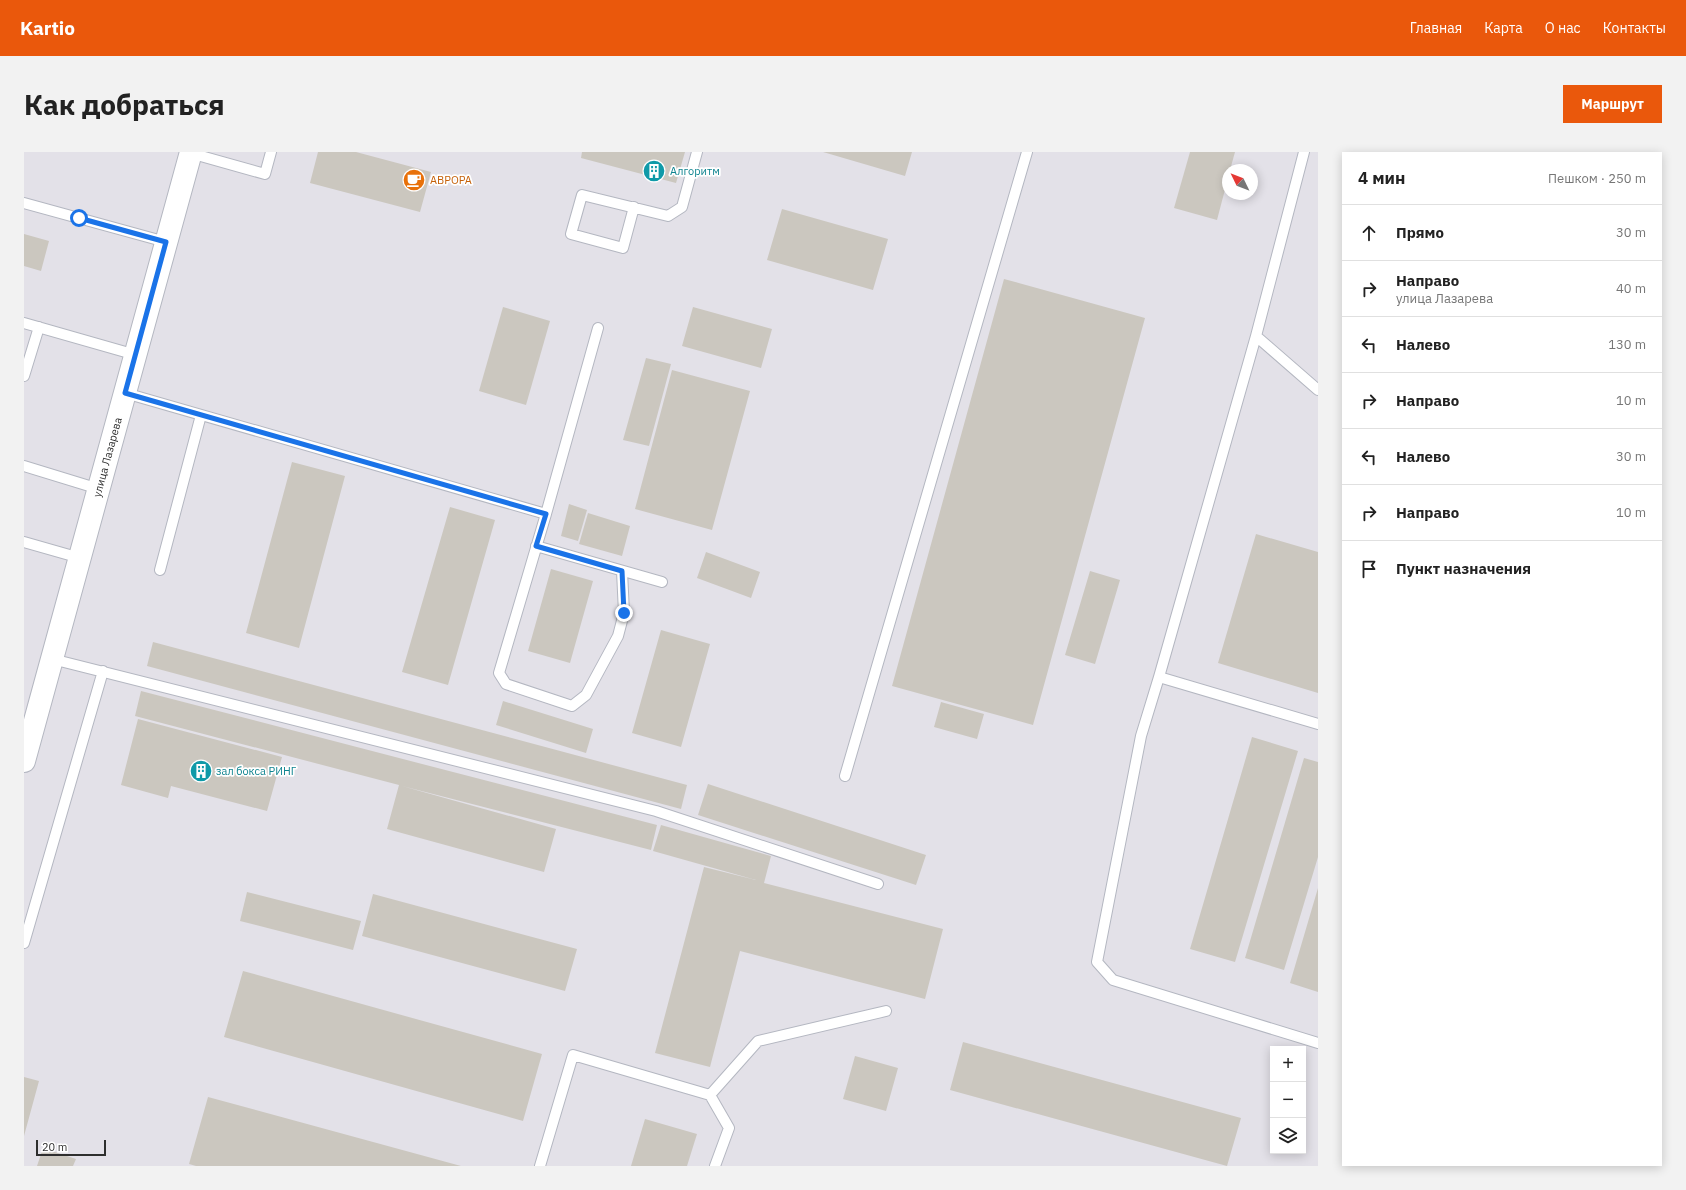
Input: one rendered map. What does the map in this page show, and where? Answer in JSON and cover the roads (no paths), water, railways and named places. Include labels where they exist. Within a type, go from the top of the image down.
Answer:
[{"type":"main road","name":"улица Лазарева","points":[[24,761],[27,736],[52,658],[80,558],[190,152]]},
{"type":"lane","points":[[190,152],[265,174],[271,152]]},
{"type":"lane","points":[[634,207],[623,248],[571,234],[582,195],[634,207],[668,216],[682,207],[697,152]]},
{"type":"lane","points":[[845,776],[1027,152]]},
{"type":"lane","points":[[1304,152],[1256,336],[1141,736],[1097,962],[1113,980],[1318,1043]]},
{"type":"lane","points":[[24,203],[166,242]]},
{"type":"lane","points":[[24,323],[136,354]]},
{"type":"lane","points":[[24,376],[39,327]]},
{"type":"lane","points":[[598,328],[546,514],[499,673],[506,684],[572,706],[586,695],[618,636],[624,613],[622,571]]},
{"type":"lane","points":[[1256,336],[1318,390]]},
{"type":"lane","points":[[125,393],[546,514]]},
{"type":"lane","points":[[160,570],[201,415]]},
{"type":"lane","points":[[24,466],[99,489]]},
{"type":"lane","points":[[24,542],[80,558]]},
{"type":"lane","points":[[536,546],[662,582]]},
{"type":"lane","points":[[52,658],[656,811],[878,884]]},
{"type":"lane","points":[[24,943],[103,671]]},
{"type":"lane","points":[[1159,677],[1318,724]]},
{"type":"lane","points":[[710,1094],[758,1041],[886,1011]]},
{"type":"lane","points":[[540,1166],[572,1055],[710,1094],[728,1128],[714,1166]]},
{"type":"place","name":"Алгоритм","points":[[654,171]]},
{"type":"place","name":"АВРОРА","points":[[414,180]]},
{"type":"place","name":"зал бокса РИНГ","points":[[201,771]]}]
